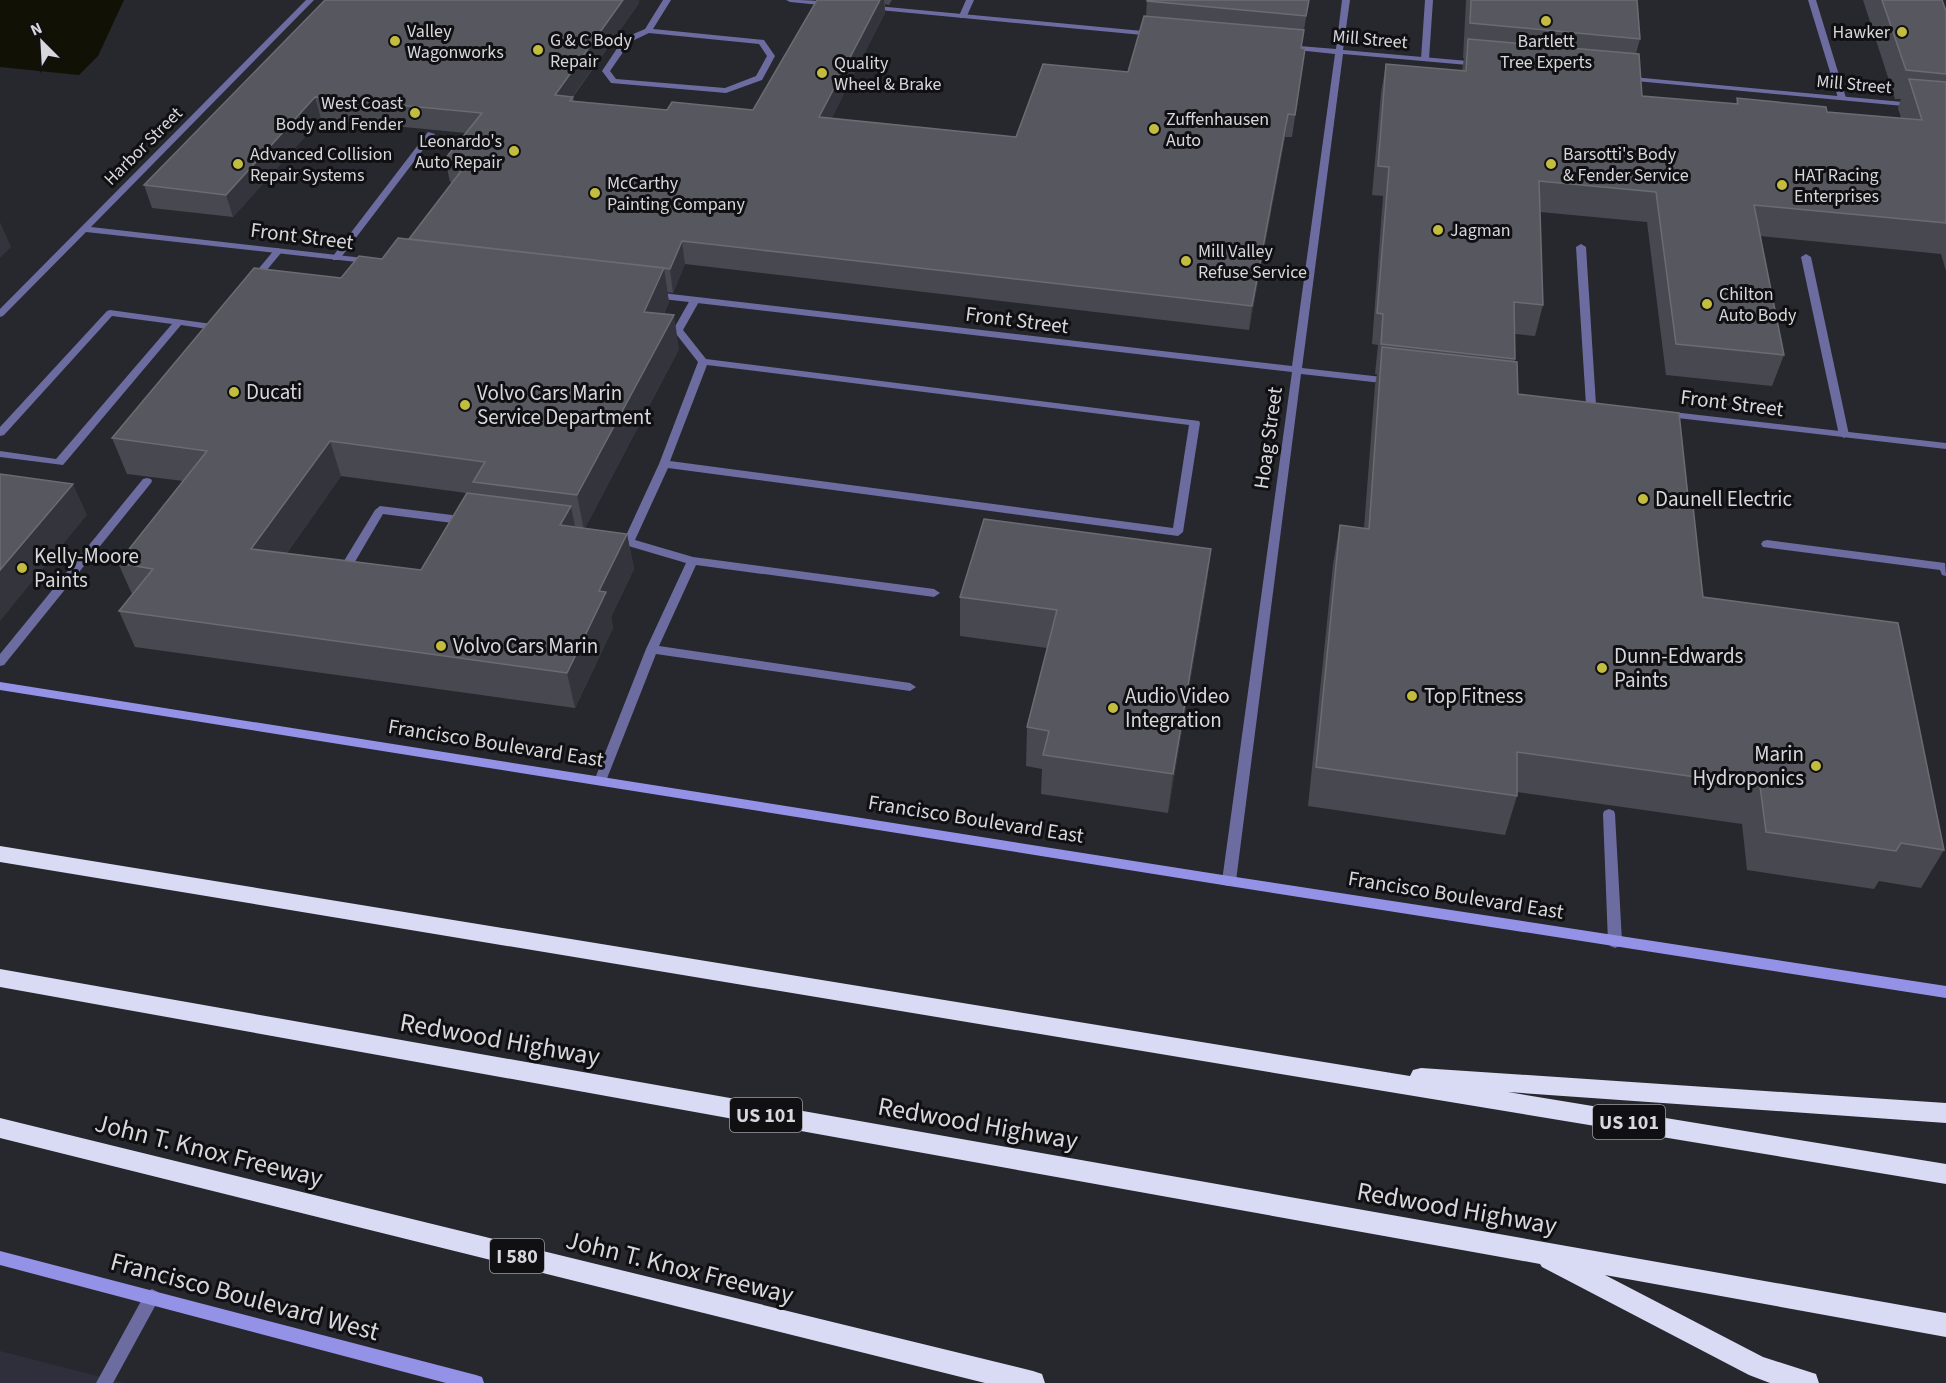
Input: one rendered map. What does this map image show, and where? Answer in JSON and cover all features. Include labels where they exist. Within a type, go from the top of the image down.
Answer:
[{"type":"highway","name":"US 101","points":[[0,854],[1946,1174]]},
{"type":"highway","name":"Redwood Highway","points":[[0,978],[1946,1325]]},
{"type":"highway","points":[[1312,1070],[1946,1113]]},
{"type":"highway","name":"John T. Knox Freeway","points":[[0,1128],[1033,1383]]},
{"type":"highway","points":[[1532,1250],[1758,1367],[1807,1383]]},
{"type":"street","name":"Harbor Street","points":[[0,314],[310,0]]},
{"type":"street","points":[[648,32],[760,42],[771,57],[759,78],[726,92],[614,81],[606,70],[627,40],[648,32],[667,0]]},
{"type":"street","points":[[790,0],[837,4]]},
{"type":"street","points":[[963,16],[970,0]]},
{"type":"street","name":"Hoag Street","points":[[1229,881],[1346,0]]},
{"type":"street","points":[[1425,59],[1429,0]]},
{"type":"street","points":[[1812,0],[1842,98]]},
{"type":"street","points":[[860,6],[1163,35]]},
{"type":"street","name":"Mill Street","points":[[1280,46],[1484,65]]},
{"type":"street","name":"Mill Street","points":[[1616,77],[1946,108]]},
{"type":"street","points":[[336,258],[431,134]]},
{"type":"street","name":"Front Street","points":[[84,229],[382,264]]},
{"type":"street","points":[[1581,247],[1591,405]]},
{"type":"street","points":[[243,293],[278,251]]},
{"type":"street","points":[[1806,257],[1845,435]]},
{"type":"street","name":"Front Street","points":[[648,295],[1403,383]]},
{"type":"street","points":[[664,464],[1178,532],[1195,423],[703,362],[678,330],[694,300]]},
{"type":"street","points":[[0,433],[110,313],[214,327],[228,310]]},
{"type":"street","points":[[0,454],[59,463],[179,322]]},
{"type":"street","points":[[703,362],[664,464],[623,541],[692,561],[934,593]]},
{"type":"street","points":[[1579,404],[1602,406]]},
{"type":"street","name":"Front Street","points":[[1648,412],[1946,446]]},
{"type":"street","points":[[0,662],[147,481]]},
{"type":"street","points":[[342,576],[380,510],[475,522]]},
{"type":"street","points":[[1767,544],[1945,567],[1946,572]]},
{"type":"street","points":[[600,780],[652,649],[692,561]]},
{"type":"street","points":[[652,649],[910,687]]},
{"type":"street","name":"Francisco Boulevard East","points":[[0,686],[1615,942],[1946,992]]},
{"type":"street","points":[[1609,814],[1615,942]]},
{"type":"street","name":"Francisco Boulevard West","points":[[0,1258],[476,1383]]},
{"type":"street","points":[[104,1383],[152,1297]]},
{"type":"shaded area","points":[[0,0],[124,0],[98,56],[79,75],[0,67]]},
{"type":"shaded area","points":[[0,1351],[125,1383],[0,1383]]},
{"type":"building","points":[[325,0],[623,0],[555,95],[573,97],[570,101],[667,110],[672,102],[753,110],[817,0],[880,0],[819,117],[1016,137],[1043,64],[1128,72],[1144,16],[1304,30],[1301,48],[1305,49],[1295,115],[1288,114],[1252,306],[682,241],[670,269],[409,239],[468,162],[445,159],[482,113],[315,97],[226,195],[144,185]]},
{"type":"building","points":[[1147,0],[1309,0],[1306,16]]},
{"type":"building","points":[[1471,0],[1637,0],[1640,39],[1470,23]]},
{"type":"building","name":"Hawker","points":[[1882,0],[1942,0],[1946,11],[1946,74],[1906,70]]},
{"type":"building","points":[[1468,39],[1639,54],[1642,96],[1738,104],[1737,98],[1826,107],[1827,112],[1922,120],[1909,79],[1946,82],[1946,223],[1754,205],[1784,355],[1676,344],[1656,192],[1539,181],[1543,305],[1514,302],[1515,359],[1381,344],[1383,314],[1377,313],[1389,167],[1378,166],[1386,64],[1466,71]]},
{"type":"building","points":[[398,238],[664,268],[644,312],[674,315],[577,495],[473,482],[485,462],[330,441],[251,549],[421,570],[467,493],[571,506],[560,525],[627,534],[599,591],[606,592],[567,673],[119,611],[153,569],[118,563],[207,451],[112,438],[254,268],[341,278],[359,256],[382,259]]},
{"type":"building","points":[[1382,347],[1517,362],[1518,394],[1679,413],[1689,506],[1693,506],[1703,597],[1898,623],[1944,850],[1901,843],[1896,851],[1766,832],[1760,786],[1517,752],[1517,796],[1316,767],[1340,525],[1369,529]]},
{"type":"building","points":[[0,474],[73,484],[0,570]]},
{"type":"building","name":"Audio Video Integration","points":[[984,519],[1211,549],[1173,774],[1043,755],[1049,731],[1027,727],[1057,610],[960,597]]},
{"type":"place","name":"Bartlett Tree Experts","points":[[1546,21]]},
{"type":"place","name":"Hawker","points":[[1902,32]]},
{"type":"place","name":"Valley Wagonworks","points":[[395,41]]},
{"type":"place","name":"G & C Body Repair","points":[[538,50]]},
{"type":"place","name":"Quality Wheel & Brake","points":[[822,73]]},
{"type":"place","name":"West Coast Body and Fender","points":[[415,113]]},
{"type":"place","name":"Zuffenhausen Auto","points":[[1154,129]]},
{"type":"place","name":"Leonardo's Auto Repair","points":[[514,151]]},
{"type":"place","name":"Advanced Collision Repair Systems","points":[[238,164]]},
{"type":"place","name":"Barsotti's Body & Fender Service","points":[[1551,164]]},
{"type":"place","name":"HAT Racing Enterprises","points":[[1782,185]]},
{"type":"place","name":"McCarthy Painting Company","points":[[595,193]]},
{"type":"place","name":"Jagman","points":[[1438,230]]},
{"type":"place","name":"Mill Valley Refuse Service","points":[[1186,261]]},
{"type":"place","name":"Chilton Auto Body","points":[[1707,304]]},
{"type":"place","name":"Ducati","points":[[234,392]]},
{"type":"place","name":"Volvo Cars Marin Service Department","points":[[465,405]]},
{"type":"place","name":"Daunell Electric","points":[[1643,499]]},
{"type":"place","name":"Kelly-Moore Paints","points":[[22,568]]},
{"type":"place","name":"Volvo Cars Marin","points":[[441,646]]},
{"type":"place","name":"Dunn-Edwards Paints","points":[[1602,668]]},
{"type":"place","name":"Top Fitness","points":[[1412,696]]},
{"type":"place","name":"Audio Video Integration","points":[[1113,708]]},
{"type":"place","name":"Marin Hydroponics","points":[[1816,766]]}]
